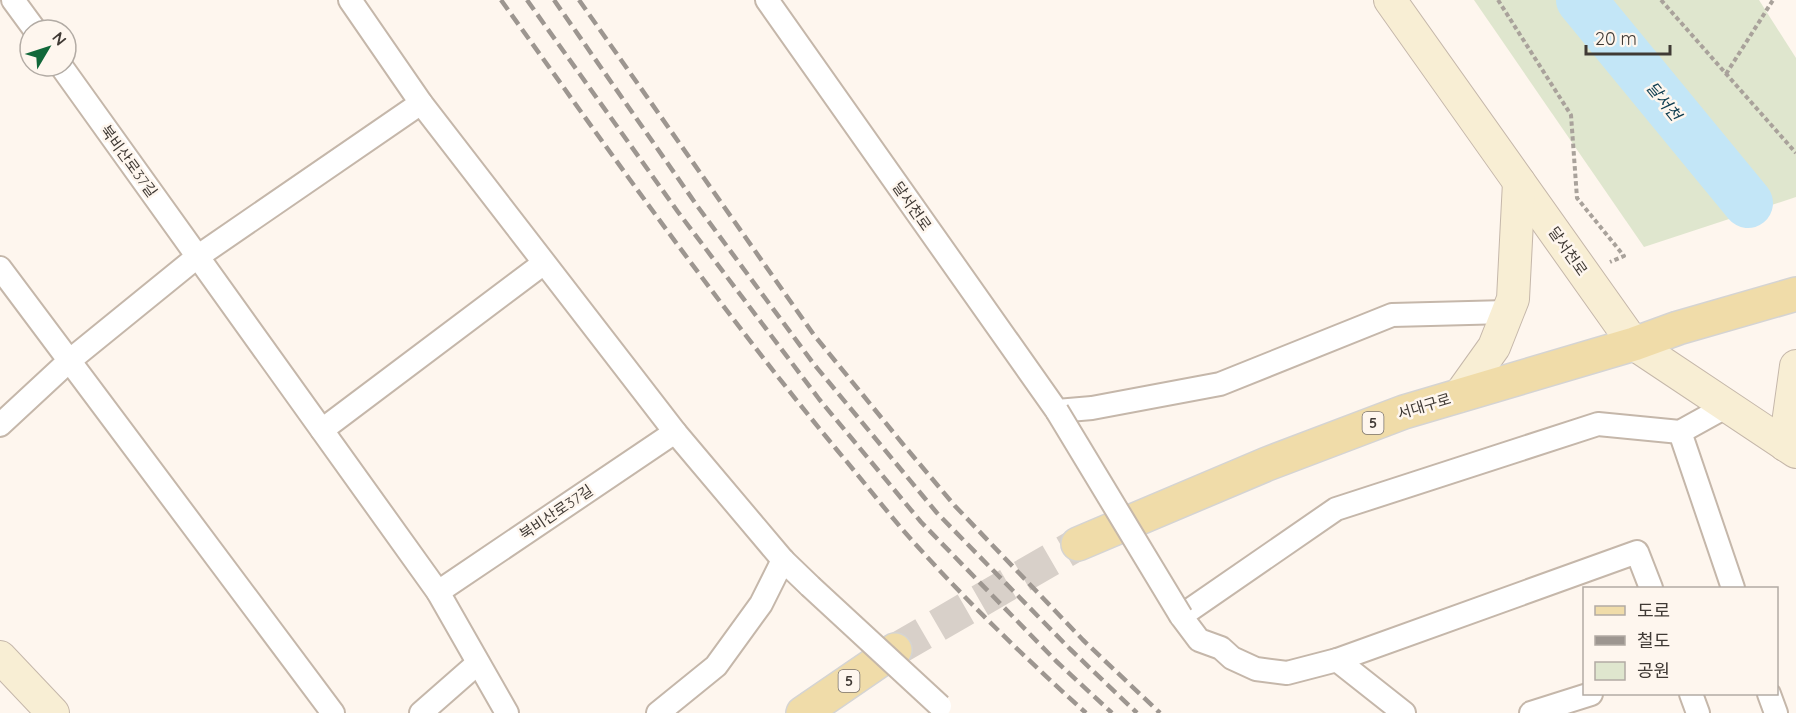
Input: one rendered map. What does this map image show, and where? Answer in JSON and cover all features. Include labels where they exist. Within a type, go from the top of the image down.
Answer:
[{"type":"main road","name":"달서천로","points":[[1390,0],[1634,344],[1790,448]]},
{"type":"main road","points":[[1459,396],[1494,347],[1513,299],[1519,182]]},
{"type":"main road","name":"서대구로","points":[[1078,544],[1267,464],[1404,412],[1796,294]]},
{"type":"main road","points":[[1790,448],[1796,366]]},
{"type":"main road","name":"5","points":[[802,713],[895,650]]},
{"type":"main road","points":[[0,657],[53,713]]},
{"type":"street","points":[[13,0],[26,18]]},
{"type":"street","points":[[350,0],[422,103],[675,432],[783,560],[943,709]]},
{"type":"street","name":"달서천로","points":[[767,0],[1056,411],[1181,616],[1199,640],[1221,648],[1232,658],[1256,669],[1287,673],[1337,660],[1637,552],[1651,587]]},
{"type":"street","name":"북비산로37길","points":[[70,78],[438,592],[507,713]]},
{"type":"street","points":[[0,425],[69,361],[197,256],[422,103]]},
{"type":"street","points":[[322,430],[544,263]]},
{"type":"street","points":[[0,268],[333,713]]},
{"type":"street","points":[[1056,411],[1092,408],[1220,384],[1392,315],[1507,312]]},
{"type":"street","points":[[1181,616],[1336,509],[1598,424],[1680,432],[1727,406]]},
{"type":"street","name":"북비산로37길","points":[[438,592],[675,432]]},
{"type":"street","points":[[1680,432],[1733,587]]},
{"type":"street","points":[[658,713],[716,666],[761,604],[783,560]]},
{"type":"street","points":[[1337,660],[1404,713]]},
{"type":"street","points":[[421,713],[478,663]]},
{"type":"street","points":[[1531,713],[1585,695]]},
{"type":"street","points":[[1692,695],[1698,713]]},
{"type":"street","points":[[1770,695],[1776,713]]},
{"type":"path","points":[[1498,0],[1571,115],[1577,198],[1624,256],[1584,273]]},
{"type":"path","points":[[1661,0],[1796,153]]},
{"type":"path","points":[[1726,74],[1773,0]]},
{"type":"green space","points":[[1474,0],[1759,0],[1796,58],[1796,197],[1644,247]]},
{"type":"waterway","name":"달서천","points":[[1581,0],[1748,203]]},
{"type":"tunnel","points":[[895,650],[1078,544]]},
{"type":"railway","points":[[501,0],[707,284],[793,396],[902,529],[968,600],[1086,713]]},
{"type":"railway","points":[[527,0],[678,212],[819,399],[921,522],[1056,661],[1112,713]]},
{"type":"railway","points":[[554,0],[698,207],[813,363],[937,513],[1070,649],[1137,713]]},
{"type":"railway","points":[[579,0],[814,335],[902,443],[955,506],[1083,640],[1160,713]]}]
